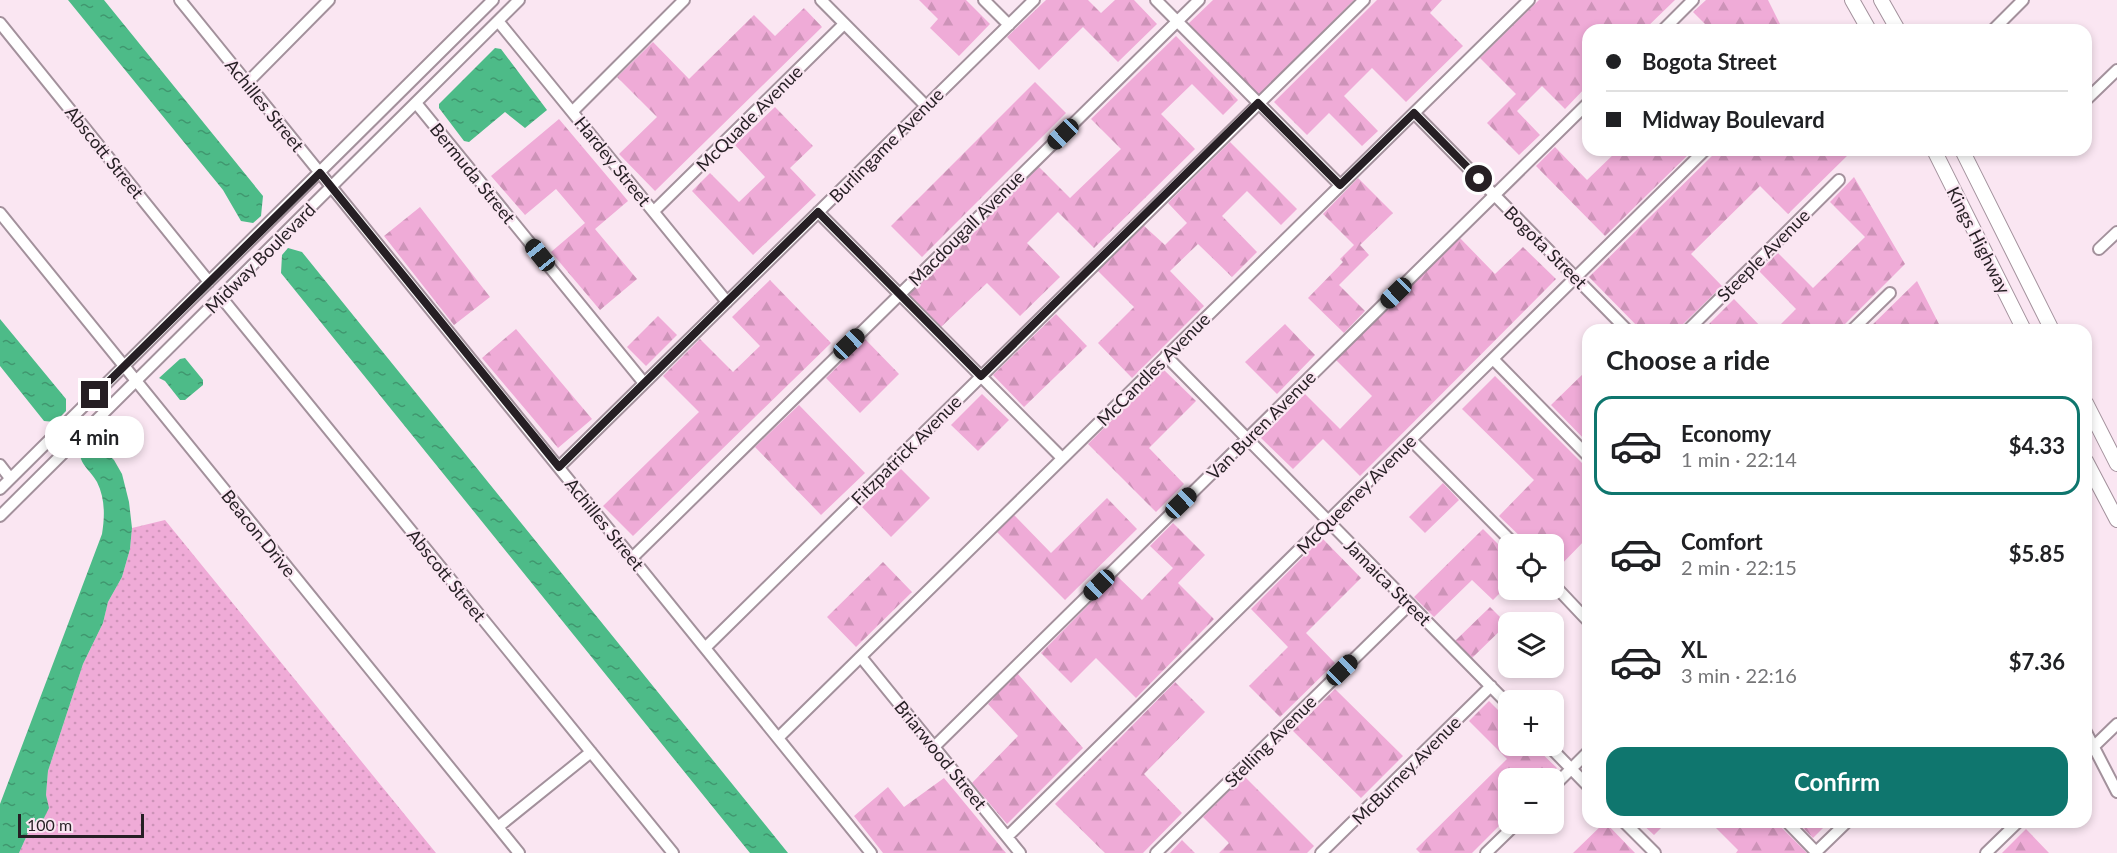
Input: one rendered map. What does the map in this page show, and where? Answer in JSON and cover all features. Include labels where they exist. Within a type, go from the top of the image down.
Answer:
[{"type":"main road","points":[[1852,0],[1866,24]]},
{"type":"main road","points":[[1881,0],[1895,24]]},
{"type":"main road","name":"Kings Highway","points":[[1937,156],[2021,324]]},
{"type":"main road","name":"Kings Highway","points":[[1965,156],[2049,324]]},
{"type":"main road","points":[[2092,415],[2117,464]]},
{"type":"main road","points":[[2092,472],[2117,520]]},
{"type":"street","name":"Achilles Street","points":[[180,0],[871,853]]},
{"type":"street","points":[[247,83],[329,0]]},
{"type":"street","name":"Midway Boulevard","points":[[0,489],[493,0]]},
{"type":"street","name":"Midway Boulevard","points":[[0,516],[519,0]]},
{"type":"street","points":[[573,111],[684,0]]},
{"type":"street","points":[[821,0],[926,106]]},
{"type":"street","points":[[984,0],[1009,25]]},
{"type":"street","name":"Burlingame Avenue","points":[[559,467],[1034,0]]},
{"type":"street","points":[[1156,0],[1340,185]]},
{"type":"street","name":"Macdougall Avenue","points":[[632,558],[1199,0]]},
{"type":"street","name":"Fitzpatrick Avenue","points":[[705,648],[1364,0]]},
{"type":"street","name":"McCandles Avenue","points":[[778,738],[1528,0]]},
{"type":"street","points":[[1669,24],[1694,0]]},
{"type":"street","points":[[1999,24],[2023,0]]},
{"type":"street","name":"Hardey Street","points":[[498,21],[727,302]]},
{"type":"street","name":"Abscott Street","points":[[0,23],[209,282]]},
{"type":"street","name":"McQuade Avenue","points":[[654,211],[844,24]]},
{"type":"street","points":[[2092,94],[2117,70]]},
{"type":"street","name":"Bermuda Street","points":[[416,103],[644,383]]},
{"type":"street","name":"Van Buren Avenue","points":[[934,747],[1582,109]]},
{"type":"street","name":"Bogota Street","points":[[1414,113],[1621,324]]},
{"type":"street","name":"McQueeney Avenue","points":[[1007,837],[1699,156]]},
{"type":"street","name":"Steeple Avenue","points":[[1694,324],[1839,180]]},
{"type":"street","points":[[818,212],[1062,458]]},
{"type":"street","name":"Beacon Drive","points":[[0,213],[519,853]]},
{"type":"street","points":[[2099,249],[2117,232]]},
{"type":"street","points":[[1858,324],[1890,293]]},
{"type":"street","name":"Abscott Street","points":[[221,297],[673,853]]},
{"type":"street","name":"Jamaica Street","points":[[1166,356],[1498,693]]},
{"type":"street","points":[[1493,359],[1582,450]]},
{"type":"street","points":[[1411,440],[1504,534]]},
{"type":"street","points":[[0,465],[10,478]]},
{"type":"street","points":[[1564,596],[1582,615]]},
{"type":"street","name":"Stelling Avenue","points":[[1156,853],[1410,604]]},
{"type":"street","name":"Briarwood Street","points":[[861,657],[1020,853]]},
{"type":"street","name":"McBurney Avenue","points":[[1323,852],[1491,686]]},
{"type":"street","points":[[2092,749],[2117,724]]},
{"type":"street","points":[[498,827],[591,752]]},
{"type":"street","points":[[2092,754],[2117,792]]},
{"type":"street","points":[[1559,756],[1582,779]]},
{"type":"street","points":[[1564,776],[1582,758]]},
{"type":"street","points":[[1630,828],[1653,852]]},
{"type":"street","points":[[1793,828],[1817,853],[1841,828]]},
{"type":"street","points":[[1986,853],[2012,828]]},
{"type":"street","points":[[1486,853],[1506,834]]},
{"type":"green space","points":[[919,0],[966,0],[990,24],[959,56],[930,28],[938,19]]},
{"type":"green space","points":[[1046,0],[1088,0],[1101,13],[1115,0],[1134,0],[1157,24],[1118,62],[1083,27],[1039,70],[1007,37]]},
{"type":"green space","points":[[1213,0],[1354,0],[1258,95],[1188,24]]},
{"type":"green space","points":[[1377,0],[1442,0],[1430,13],[1463,46],[1406,102],[1372,68],[1344,96],[1378,131],[1362,146],[1329,113],[1307,135],[1274,102]]},
{"type":"green space","points":[[1539,0],[1675,0],[1650,24],[1582,24],[1582,91],[1565,109],[1542,86],[1517,111],[1540,135],[1519,155],[1487,123],[1516,94],[1480,58]]},
{"type":"green space","points":[[1706,0],[1768,0],[1780,24],[1705,24],[1693,12]]},
{"type":"green space","points":[[804,8],[822,27],[655,191],[619,154],[657,117],[617,77],[653,42],[689,79],[754,15],[775,36]]},
{"type":"green space","points":[[1176,36],[1238,100],[1223,115],[1192,84],[1161,114],[1195,149],[1094,248],[1058,212],[1027,243],[1060,277],[1020,316],[987,283],[940,328],[907,295],[1039,167],[1070,198],[1121,149],[1091,119]]},
{"type":"green space","points":[[1035,82],[1066,113],[922,257],[891,226]]},
{"type":"green space","points":[[775,107],[813,146],[790,168],[816,195],[753,255],[692,191],[710,173],[739,202],[765,177],[735,145]]},
{"type":"green space","points":[[559,119],[628,201],[595,229],[637,279],[600,310],[551,252],[585,223],[556,189],[525,215],[491,176]]},
{"type":"green space","points":[[1230,142],[1297,209],[1281,225],[1247,191],[1222,216],[1257,252],[1232,277],[1198,244],[1170,271],[1204,306],[1132,378],[1098,343],[1134,307],[1097,270],[1143,225],[1165,245],[1187,223],[1168,203]]},
{"type":"green space","points":[[1555,147],[1587,180],[1612,156],[1687,156],[1605,236],[1536,166]]},
{"type":"green space","points":[[1712,156],[1847,156],[1788,214],[1760,186],[1691,254],[1722,286],[1683,324],[1635,324],[1589,277]]},
{"type":"green space","points":[[1854,177],[1905,264],[1845,324],[1781,324],[1796,309],[1759,271],[1778,253],[1813,288],[1865,237],[1830,202]]},
{"type":"green space","points":[[1358,178],[1393,213],[1360,245],[1369,255],[1339,285],[1365,311],[1344,333],[1308,298],[1343,262],[1340,259],[1354,245],[1323,214]]},
{"type":"green space","points":[[420,207],[490,297],[454,325],[384,236]]},
{"type":"green space","points":[[1459,237],[1495,274],[1523,247],[1556,279],[1360,476],[1323,439],[1293,469],[1261,438],[1305,394],[1340,429],[1372,396],[1336,360]]},
{"type":"green space","points":[[770,280],[831,343],[633,536],[603,506],[699,412],[663,376],[700,339],[733,372],[760,346],[732,317]]},
{"type":"green space","points":[[1917,281],[1939,324],[1873,324]]},
{"type":"green space","points":[[1734,299],[1758,324],[1709,324]]},
{"type":"green space","points":[[1056,314],[1087,346],[1024,407],[993,375]]},
{"type":"green space","points":[[658,316],[677,335],[646,366],[627,347]]},
{"type":"green space","points":[[1285,324],[1315,355],[1277,394],[1245,362]]},
{"type":"green space","points":[[516,329],[592,419],[558,448],[482,358]]},
{"type":"green space","points":[[865,339],[899,374],[860,413],[826,378]]},
{"type":"green space","points":[[1163,369],[1196,401],[1149,448],[1184,484],[1156,512],[1088,444]]},
{"type":"green space","points":[[1582,375],[1582,437],[1551,405]]},
{"type":"green space","points":[[1495,376],[1582,463],[1582,543],[1564,562],[1564,534],[1518,534],[1499,516],[1534,480],[1462,409]]},
{"type":"green space","points":[[982,394],[1009,420],[978,451],[951,425]]},
{"type":"green space","points":[[799,405],[865,473],[821,515],[755,447]]},
{"type":"green space","points":[[901,469],[930,498],[891,537],[862,507]]},
{"type":"green space","points":[[1443,483],[1459,500],[1425,533],[1409,517]]},
{"type":"green space","points":[[1107,498],[1137,529],[1065,600],[997,532],[1014,515],[1051,553]]},
{"type":"green space","points":[[165,520],[436,853],[19,853],[28,833],[33,826],[43,820],[48,808],[46,795],[48,771],[83,664],[103,623],[108,602],[122,577],[130,549],[132,528]]},
{"type":"green space","points":[[1173,523],[1205,555],[1178,583],[1214,619],[1136,698],[1096,658],[1071,683],[1041,653],[1117,576],[1142,600],[1173,568],[1150,546]]},
{"type":"green space","points":[[1483,529],[1498,544],[1498,595],[1493,600],[1472,580],[1434,617],[1414,597]]},
{"type":"green space","points":[[1322,538],[1361,578],[1306,633],[1335,663],[1280,717],[1249,686],[1288,647],[1251,609]]},
{"type":"green space","points":[[883,562],[912,592],[856,647],[827,617]]},
{"type":"green space","points":[[1490,607],[1498,615],[1498,633],[1472,658],[1455,641]]},
{"type":"green space","points":[[1017,673],[1083,748],[1007,824],[972,783],[1018,736],[988,704]]},
{"type":"green space","points":[[1175,682],[1205,712],[1144,774],[1182,813],[1143,853],[1105,853],[1055,804]]},
{"type":"green space","points":[[1335,689],[1403,756],[1361,798],[1293,731]]},
{"type":"green space","points":[[1489,701],[1498,710],[1498,750],[1469,721]]},
{"type":"green space","points":[[1504,756],[1544,756],[1557,768],[1498,768],[1498,827],[1472,853],[1420,853],[1416,849],[1507,759]]},
{"type":"green space","points":[[1244,776],[1314,846],[1307,853],[1219,853],[1229,843],[1203,817]]},
{"type":"green space","points":[[944,778],[1006,853],[883,853],[854,816],[888,787],[904,807]]},
{"type":"green space","points":[[1599,828],[1611,828],[1635,853],[1573,853]]},
{"type":"green space","points":[[1646,828],[1661,828],[1654,835]]},
{"type":"green space","points":[[1716,828],[1782,828],[1807,853],[1736,853],[1738,850]]},
{"type":"green space","points":[[1803,828],[1823,828],[1813,838]]},
{"type":"green space","points":[[2026,829],[2049,853],[2002,853]]},
{"type":"green space","points":[[1182,840],[1195,853],[1170,853]]},
{"type":"water","points":[[68,0],[104,0],[263,196],[261,216],[253,223],[241,221],[223,190]]},
{"type":"water","points":[[495,48],[501,49],[547,110],[525,128],[505,112],[469,142],[464,141],[439,108],[439,104]]},
{"type":"water","points":[[288,248],[302,252],[788,853],[750,853],[281,273],[282,255]]},
{"type":"water","points":[[0,319],[66,399],[66,411],[55,422],[44,421],[0,366]]},
{"type":"water","points":[[185,358],[203,380],[203,385],[185,400],[180,400],[165,381],[159,378],[180,359]]},
{"type":"water","points":[[91,443],[99,445],[114,460],[122,474],[132,528],[130,549],[122,577],[108,602],[103,623],[83,664],[48,771],[46,795],[49,808],[43,820],[33,826],[28,833],[19,853],[0,853],[0,804],[102,534],[104,514],[102,494],[97,482],[82,461],[80,453]]},
{"type":"route","points":[[95,395],[320,173],[559,467],[818,212],[981,376],[1258,103],[1340,185],[1414,113],[1479,179]]}]
